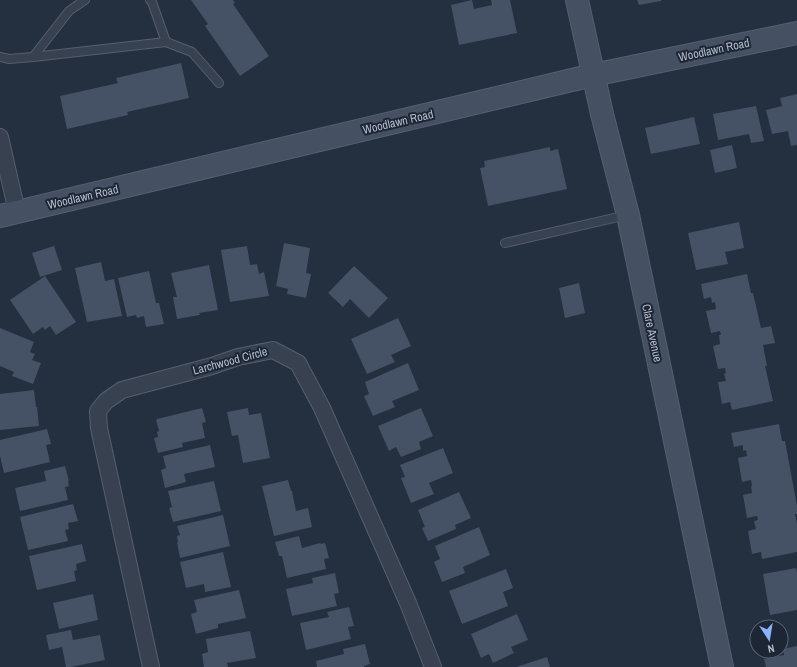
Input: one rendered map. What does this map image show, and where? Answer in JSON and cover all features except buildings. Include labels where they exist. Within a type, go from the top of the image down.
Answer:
[{"type":"main road","name":"Clare Avenue","points":[[577,0],[602,114],[628,215],[722,667]]},
{"type":"main road","name":"Woodlawn Road","points":[[8,214],[593,75],[797,33]]},
{"type":"street","points":[[0,137],[8,214]]},
{"type":"street","name":"Larchwood Circle","points":[[151,667],[99,428],[98,412],[106,401],[122,390],[212,366],[238,357],[273,350],[298,363],[322,408],[408,602],[433,667]]},
{"type":"lane","points":[[33,57],[69,12],[85,0]]},
{"type":"lane","points":[[150,0],[166,42]]},
{"type":"lane","points":[[0,57],[9,59],[33,57],[166,42],[192,52],[219,83]]},
{"type":"lane","points":[[504,243],[628,215]]}]
